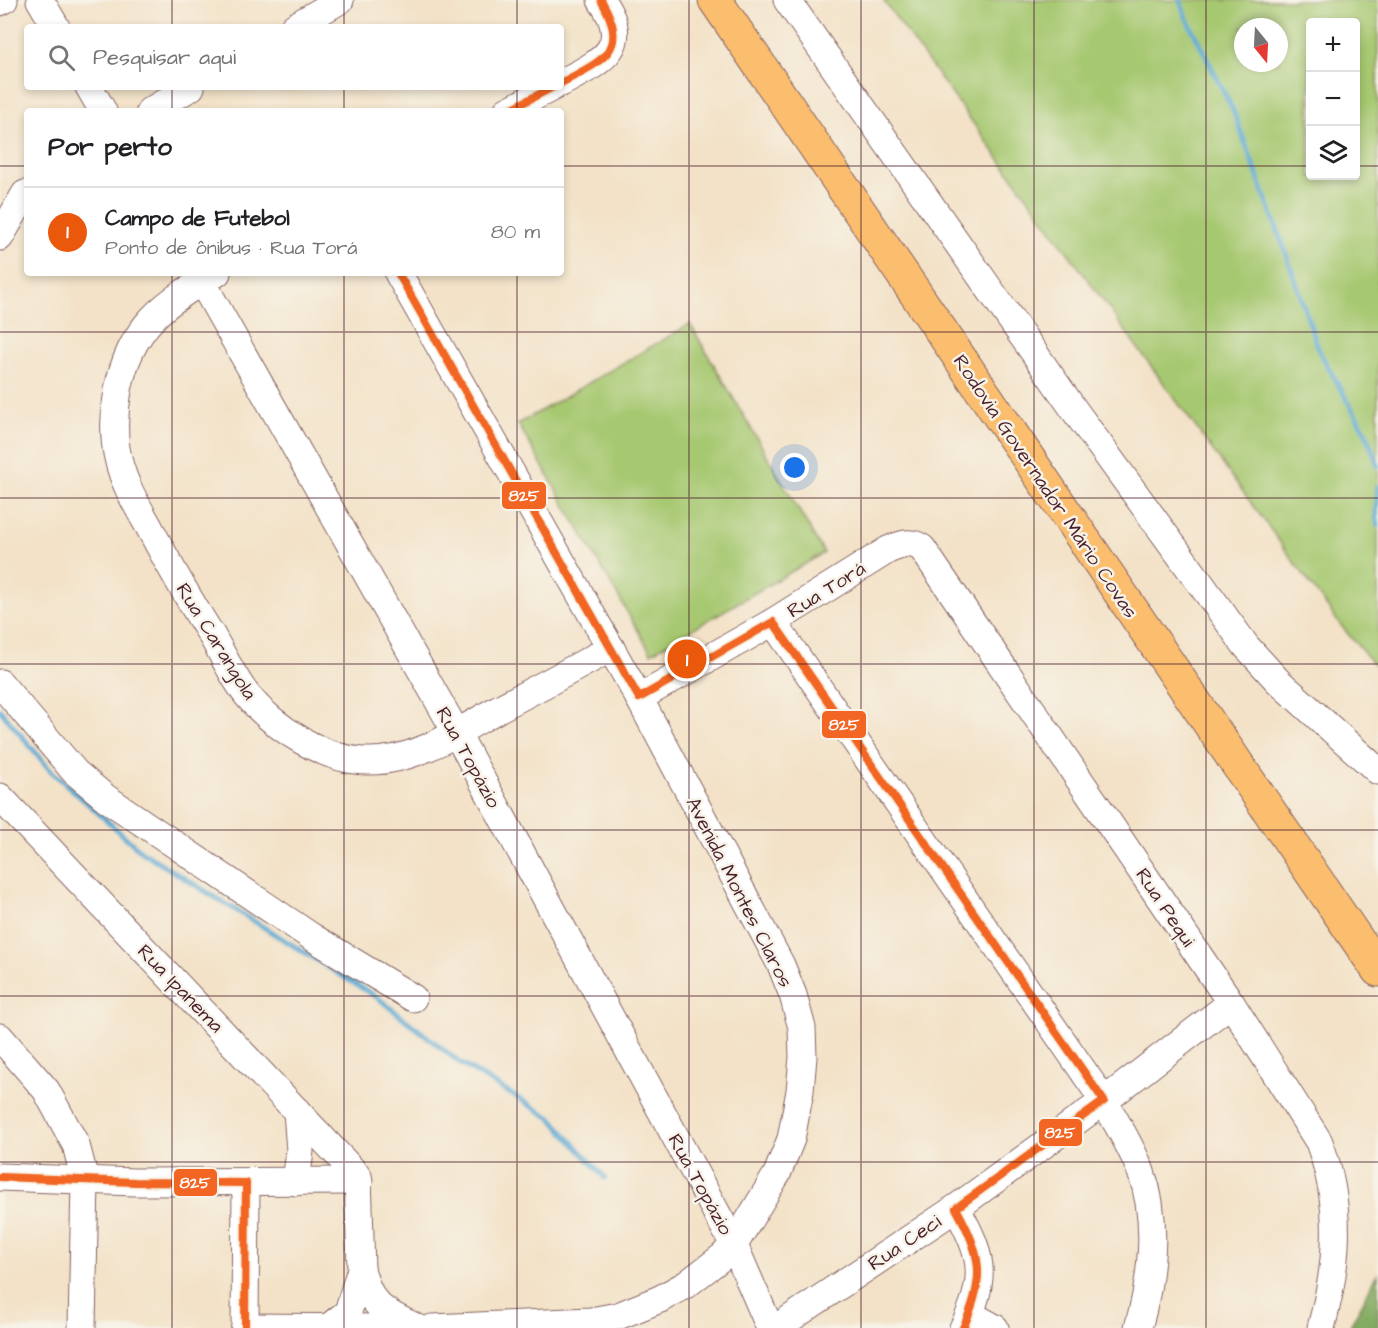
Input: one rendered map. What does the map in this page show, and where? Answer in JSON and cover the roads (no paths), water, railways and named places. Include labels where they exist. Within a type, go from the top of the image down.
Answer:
[{"type":"main road","name":"Rodovia Governador Mário Covas","points":[[715,0],[1378,970]]},
{"type":"street","points":[[40,0],[54,24]]},
{"type":"street","points":[[299,24],[340,0]]},
{"type":"street","points":[[564,81],[591,67],[610,49],[616,32],[615,23],[601,0]]},
{"type":"street","points":[[787,0],[1075,411],[1246,646],[1278,681],[1378,771]]},
{"type":"street","points":[[91,90],[101,108]]},
{"type":"street","points":[[155,108],[186,90]]},
{"type":"street","points":[[513,108],[547,90]]},
{"type":"street","points":[[0,237],[24,196]]},
{"type":"street","name":"Rua Carangola","points":[[205,276],[167,303],[146,325],[129,354],[118,390],[115,427],[118,458],[129,490],[158,544],[247,695],[277,723],[308,744],[336,757],[368,761],[394,758],[411,753],[456,732],[611,648]]},
{"type":"street","name":"Rua Topázio","points":[[205,276],[456,732],[734,1245],[770,1328]]},
{"type":"street","name":"Avenida Montes Claros","points":[[400,276],[639,698],[781,965],[793,995],[802,1028],[803,1057],[800,1091],[791,1139],[777,1174],[734,1245],[711,1267],[660,1299],[618,1316],[591,1321],[432,1328]]},
{"type":"street","name":"Rua Pequi","points":[[888,550],[909,543],[921,548],[1231,1003],[1319,1142],[1328,1164],[1336,1222],[1335,1255],[1329,1298],[1321,1328]]},
{"type":"street","name":"Rua Torá","points":[[639,698],[773,622],[888,550]]},
{"type":"street","points":[[773,622],[1104,1101],[1134,1154],[1149,1201],[1152,1229],[1149,1271],[1137,1328]]},
{"type":"street","points":[[0,683],[75,772],[106,798],[312,937],[413,998]]},
{"type":"street","name":"Rua Ipanema","points":[[0,797],[354,1171],[359,1181]]},
{"type":"street","name":"Rua Ceci","points":[[776,1328],[956,1208],[1104,1101],[1231,1003]]},
{"type":"street","points":[[0,1037],[46,1090],[76,1145],[85,1180],[82,1328]]},
{"type":"street","points":[[296,1182],[300,1150],[297,1111]]},
{"type":"street","points":[[0,1177],[135,1182],[359,1181],[361,1269],[366,1286],[378,1306],[385,1312],[417,1328]]},
{"type":"street","points":[[246,1183],[245,1327],[376,1328]]},
{"type":"street","points":[[956,1208],[971,1232],[979,1260],[979,1288],[966,1321],[994,1328]]},
{"type":"street","points":[[329,1327],[348,1312],[361,1269]]},
{"type":"waterway","points":[[1180,0],[1185,15],[1233,110],[1286,253],[1319,351],[1367,435],[1378,466]]},
{"type":"waterway","points":[[1378,486],[1376,514],[1378,525]]},
{"type":"waterway","points":[[0,710],[50,770],[142,852],[378,998],[463,1065],[551,1118],[605,1178]]},
{"type":"place","name":"Campo de Futebol","points":[[687,659]]}]
